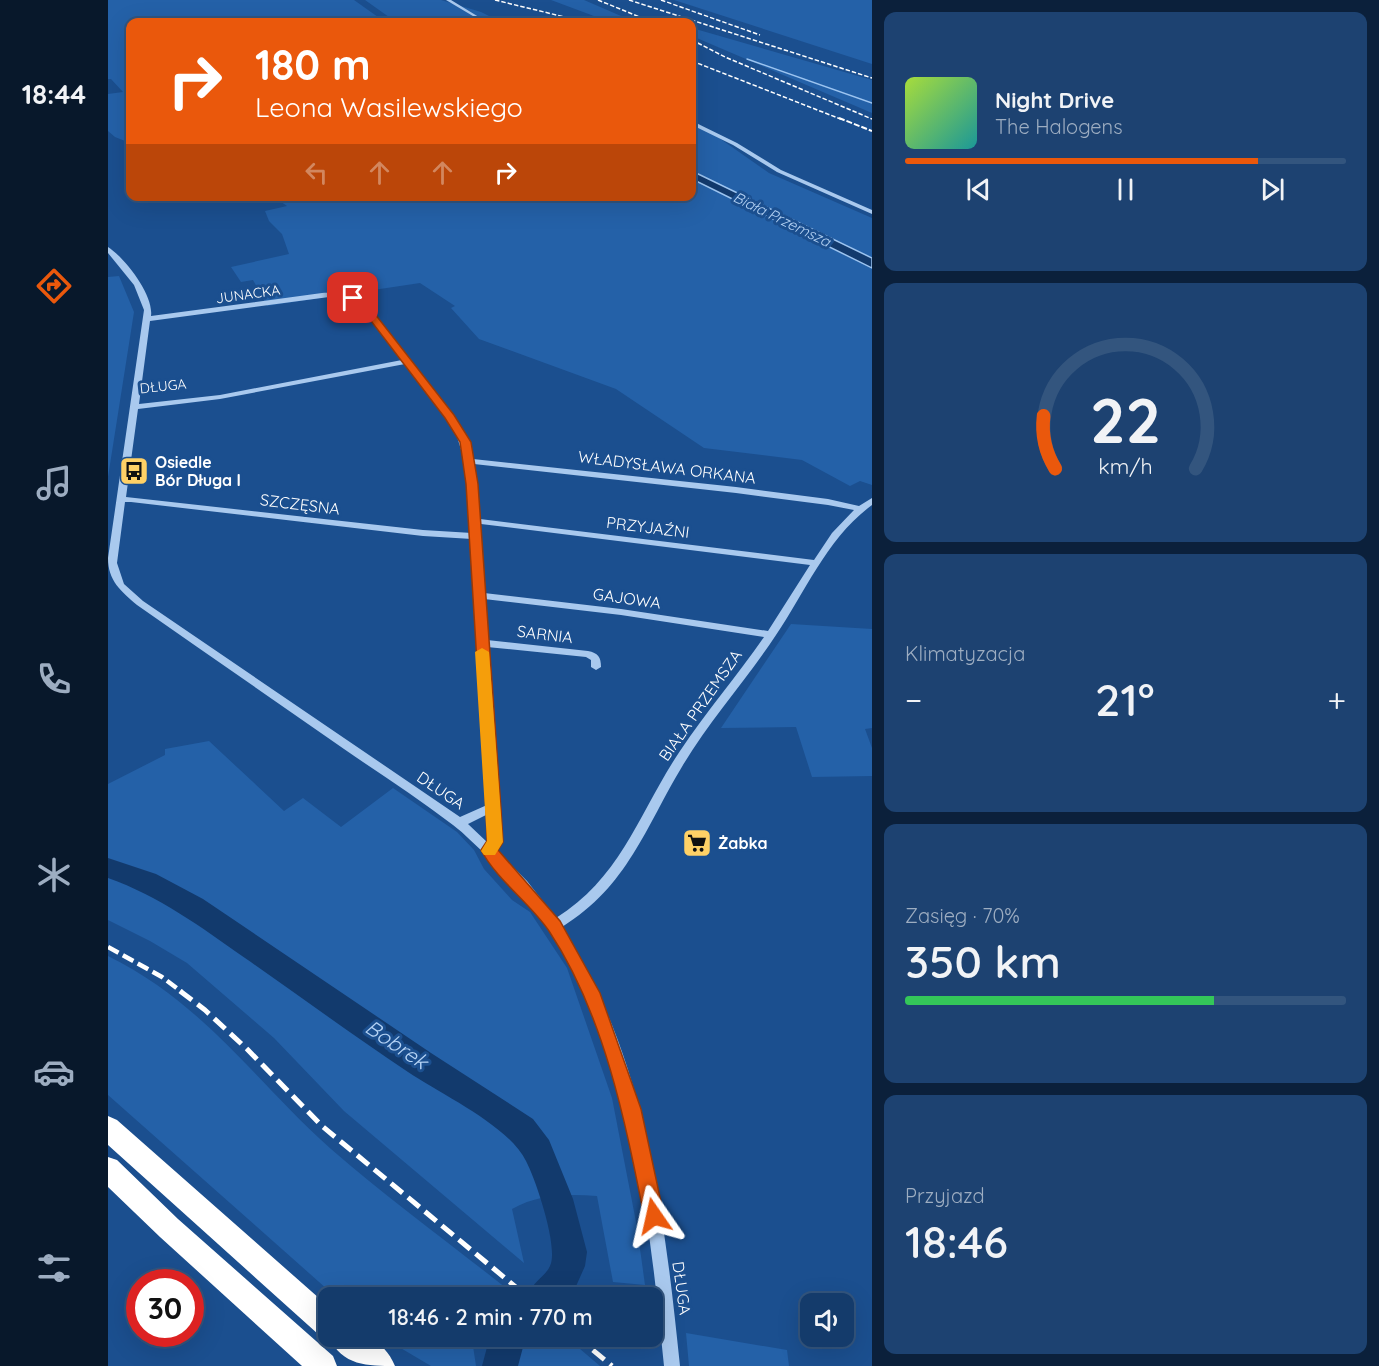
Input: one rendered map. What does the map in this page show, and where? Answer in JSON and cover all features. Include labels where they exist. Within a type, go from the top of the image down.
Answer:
[{"type":"highway","points":[[108,1128],[318,1315]]},
{"type":"highway","points":[[108,1169],[169,1228],[323,1366]]},
{"type":"highway","points":[[357,1347],[381,1366]]},
{"type":"street","points":[[448,0],[478,18]]},
{"type":"street","points":[[696,125],[735,144],[779,171],[872,212]]},
{"type":"street","name":"DŁUGA","points":[[108,249],[138,282],[145,295],[147,319],[112,563],[120,585],[140,603],[459,823],[489,850],[555,926],[592,993],[632,1109],[654,1216],[667,1305],[672,1366]]},
{"type":"street","name":"JUNACKA","points":[[147,319],[336,294],[353,298],[365,307],[408,361]]},
{"type":"street","points":[[408,361],[459,430],[470,461],[494,809],[495,842],[489,850]]},
{"type":"street","name":"DŁUGA","points":[[135,407],[220,397],[408,361]]},
{"type":"street","name":"WŁADYSŁAWA ORKANA","points":[[470,461],[736,490],[828,502],[859,509]]},
{"type":"street","name":"SZCZĘSNA","points":[[122,500],[131,499],[423,533],[475,536]]},
{"type":"street","name":"BIAŁA PRZEMSZA","points":[[555,926],[572,917],[590,902],[625,860],[679,762],[771,635],[817,563],[859,509],[872,501]]},
{"type":"street","name":"PRZYJAŹNI","points":[[475,521],[817,563]]},
{"type":"street","name":"GAJOWA","points":[[478,595],[621,612],[771,635]]},
{"type":"street","name":"SARNIA","points":[[482,643],[588,654],[596,658],[596,667]]},
{"type":"street","points":[[459,823],[486,810],[494,809]]},
{"type":"shaded area","points":[[108,0],[354,0],[379,18],[126,18],[126,141],[108,131],[108,94],[123,92],[111,79],[108,79]]},
{"type":"shaded area","points":[[365,0],[441,0],[493,18],[390,18]]},
{"type":"shaded area","points":[[551,0],[584,0],[626,18],[599,18]]},
{"type":"shaded area","points":[[674,0],[872,0],[872,64]]},
{"type":"shaded area","points":[[696,29],[872,80],[872,113],[696,38]]},
{"type":"shaded area","points":[[696,122],[769,173],[872,218],[872,258],[696,173]]},
{"type":"shaded area","points":[[696,181],[872,268],[872,485],[860,481],[850,486],[802,460],[704,448],[616,389],[479,339],[451,308],[455,306],[420,283],[267,306],[253,280],[241,282],[231,267],[289,254],[282,234],[269,221],[265,211],[287,206],[280,201],[696,201]]},
{"type":"shaded area","points":[[119,276],[134,312],[108,477],[108,277]]},
{"type":"shaded area","points":[[791,624],[872,629],[872,728],[865,729],[872,748],[872,776],[812,777],[796,727],[721,728]]},
{"type":"shaded area","points":[[209,741],[284,811],[303,798],[341,827],[393,788],[457,832],[474,850],[484,869],[512,900],[530,912],[567,968],[612,1098],[637,1227],[645,1285],[613,1282],[597,1196],[553,1196],[532,1200],[512,1209],[524,1263],[344,1111],[274,1038],[187,963],[108,920],[108,784],[165,755],[165,749]]},
{"type":"shaded area","points":[[108,956],[142,975],[201,1020],[331,1149],[505,1287],[325,1287],[108,1095]]},
{"type":"shaded area","points":[[686,1333],[787,1350],[789,1366],[689,1366]]},
{"type":"shaded area","points":[[399,1347],[473,1347],[476,1366],[431,1366]]},
{"type":"shaded area","points":[[519,1347],[578,1347],[600,1366],[516,1366]]},
{"type":"water","name":"Biała Przemsza","points":[[696,173],[872,258],[872,268],[696,181]]},
{"type":"waterway","points":[[747,59],[872,103]]},
{"type":"waterway","name":"Bobrek","points":[[108,868],[147,881],[193,907],[420,1063],[522,1129],[538,1151],[557,1199],[570,1252],[568,1266],[561,1281],[555,1287]]},
{"type":"waterway","name":"Bobrek","points":[[500,1366],[505,1347]]},
{"type":"railway","points":[[495,0],[569,18]]},
{"type":"railway","points":[[598,0],[642,18]]},
{"type":"railway","points":[[629,0],[685,18]]},
{"type":"railway","points":[[661,0],[760,35]]},
{"type":"railway","points":[[696,22],[872,78]]},
{"type":"railway","points":[[696,42],[725,57],[872,119]]},
{"type":"railway","points":[[696,63],[843,120]]},
{"type":"railway","points":[[839,118],[872,131]]},
{"type":"railway","points":[[108,947],[162,977],[182,992]]},
{"type":"railway","points":[[180,991],[205,1010],[247,1049],[322,1126],[516,1287]]},
{"type":"railway","points":[[589,1347],[612,1366]]},
{"type":"slow traffic","points":[[482,652],[494,809],[495,842],[489,851]]},
{"type":"place","name":"Osiedle Bór Długa I","points":[[134,471]]},
{"type":"place","name":"Żabka","points":[[697,843]]},
{"type":"route","points":[[353,298],[365,307],[408,361],[450,417],[465,442],[470,461],[475,521],[478,595],[494,809],[495,842],[489,850],[555,926],[592,993],[632,1109],[654,1216]]}]
